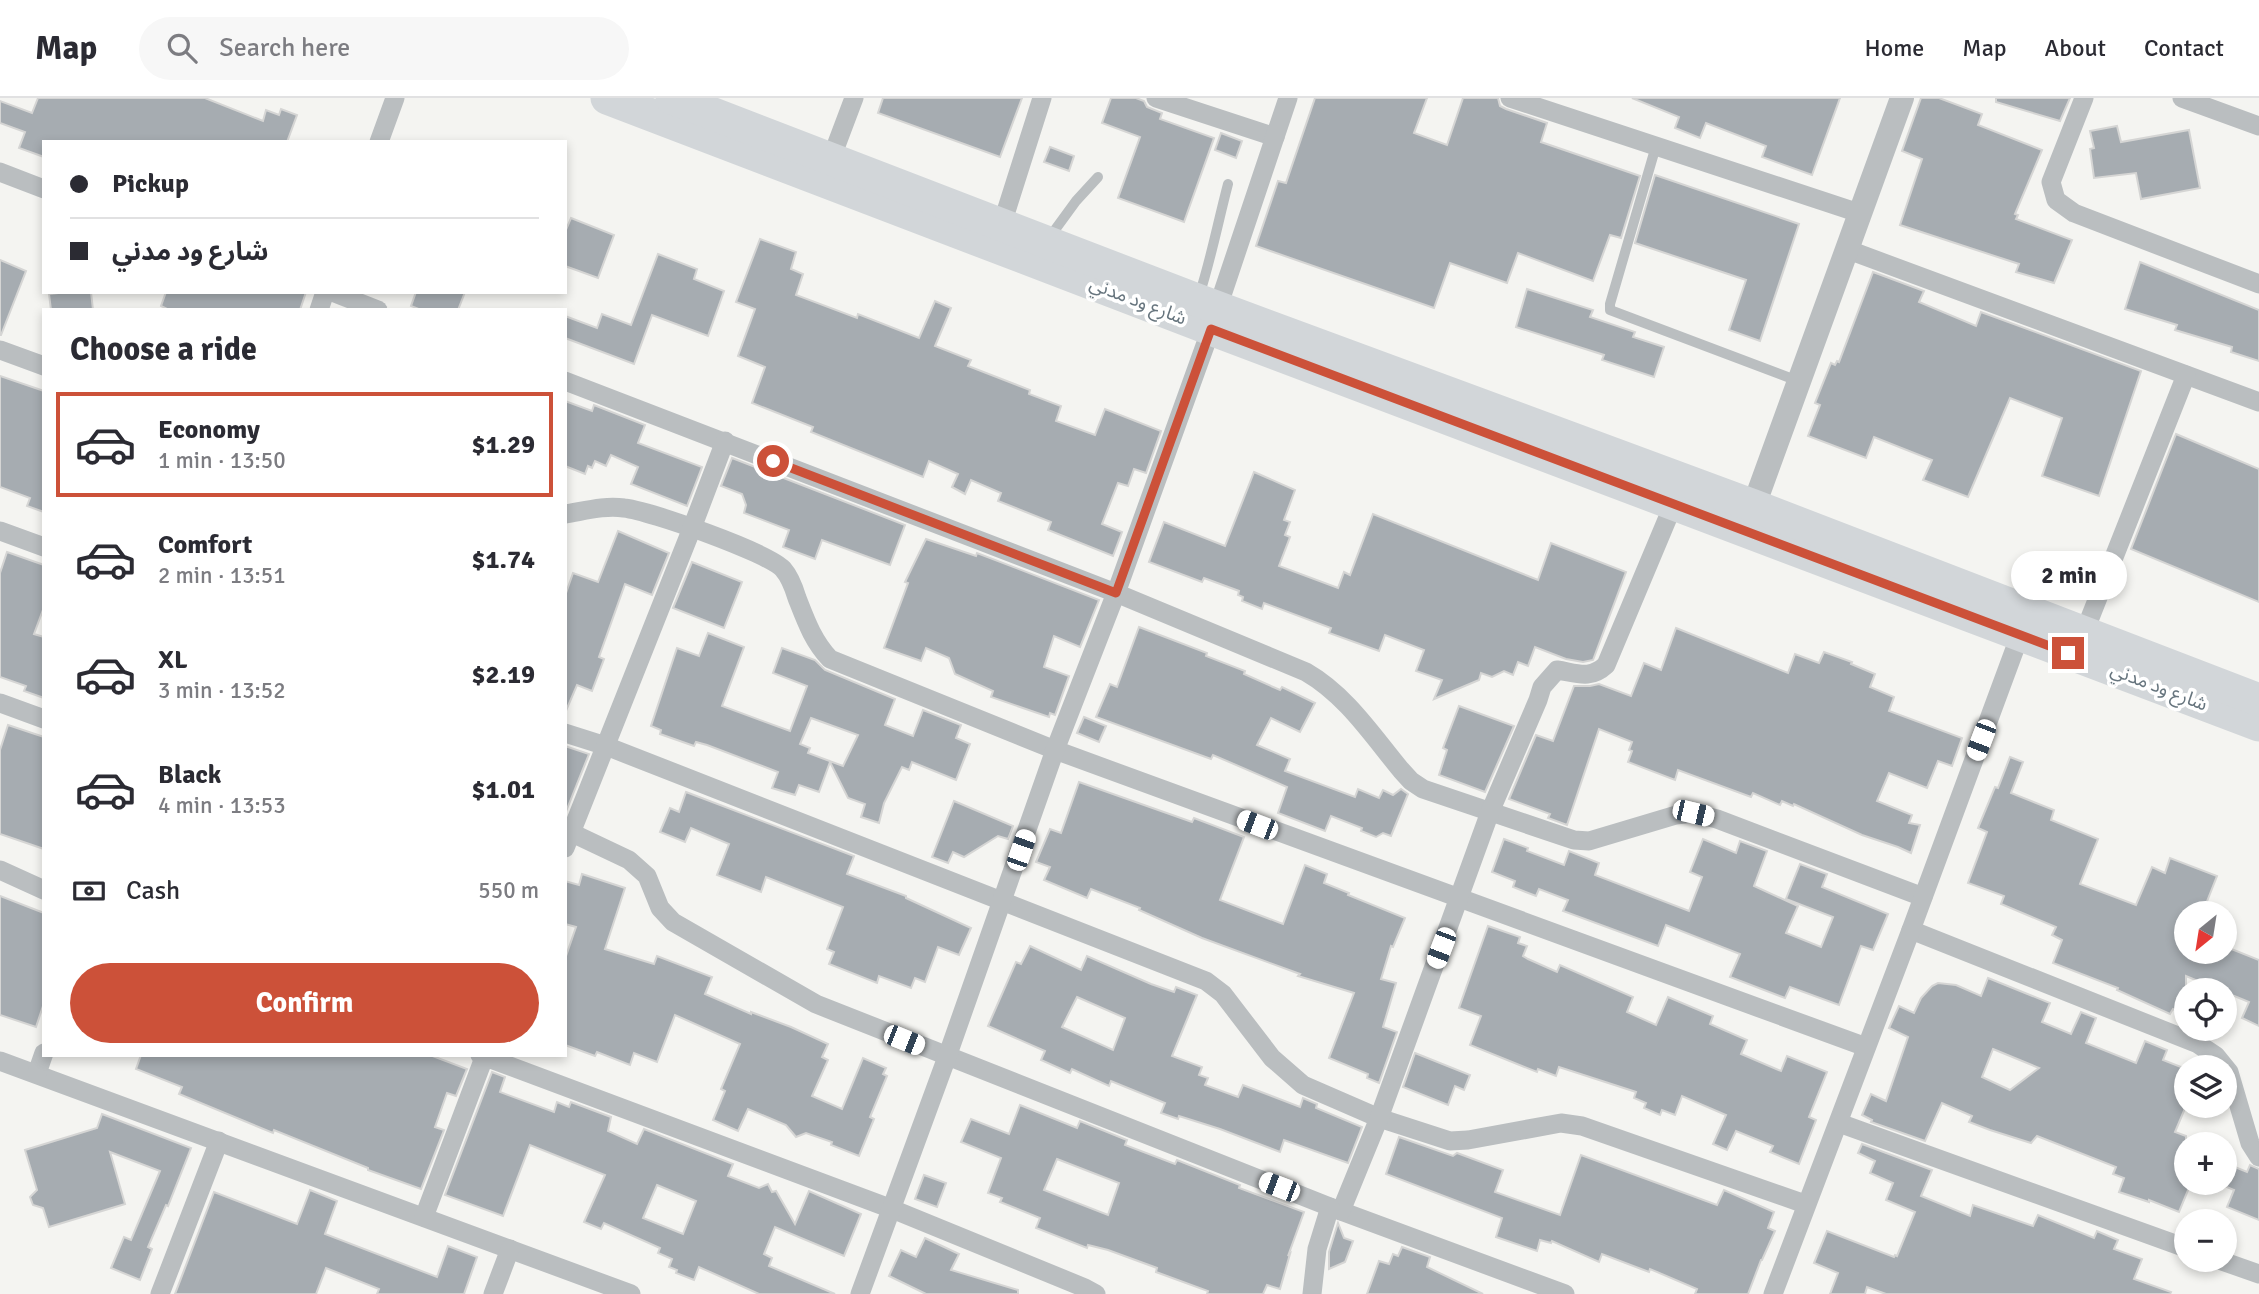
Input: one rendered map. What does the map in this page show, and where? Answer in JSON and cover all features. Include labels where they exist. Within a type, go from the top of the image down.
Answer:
[{"type":"highway","name":"شارع ود مدني","points":[[607,98],[1209,312],[1750,518],[2084,633],[2259,700]]},
{"type":"highway","name":"شارع ود مدني","points":[[672,98],[1046,241],[1209,312],[1674,503],[1750,518],[2020,635],[2259,725]]},
{"type":"street","points":[[380,140],[395,98]]},
{"type":"street","points":[[831,159],[854,98]]},
{"type":"street","points":[[1002,224],[1042,98]]},
{"type":"street","points":[[1156,98],[1275,137]]},
{"type":"street","points":[[860,1294],[947,1058],[1055,750],[1116,593],[1209,312],[1288,98]]},
{"type":"street","points":[[1510,98],[1859,214]]},
{"type":"street","points":[[1750,518],[1902,98]]},
{"type":"street","points":[[2084,98],[2051,182],[2056,200],[2074,213],[2259,284]]},
{"type":"street","points":[[2182,98],[2259,126]]},
{"type":"street","points":[[0,172],[42,189]]},
{"type":"street","points":[[1846,249],[2259,402]]},
{"type":"street","points":[[337,294],[373,308]]},
{"type":"street","points":[[0,350],[42,365]]},
{"type":"street","points":[[2084,633],[2186,375]]},
{"type":"street","points":[[567,382],[1116,593],[1306,672],[1337,693],[1410,781],[1423,789],[1574,840],[1589,841],[1676,814],[1693,813],[1717,819],[1923,897]]},
{"type":"street","points":[[724,441],[569,840],[629,860],[647,876],[660,908],[673,922],[816,1004],[947,1058],[1336,1209],[1565,1294]]},
{"type":"street","points":[[1312,1294],[1317,1249],[1379,1118],[1490,812],[1542,687],[1557,670],[1590,675],[1606,665],[1674,503]]},
{"type":"street","points":[[567,514],[621,507],[634,509],[768,558],[783,569],[792,583],[809,629],[819,647],[830,659],[1055,750],[1866,1047]]},
{"type":"street","points":[[0,531],[42,546]]},
{"type":"street","points":[[1773,1294],[2020,635]]},
{"type":"street","points":[[0,703],[42,718]]},
{"type":"street","points":[[567,734],[1003,900],[1206,981],[1223,994],[1272,1058],[1303,1085],[1379,1118],[1450,1141],[1561,1123],[1582,1126],[1805,1204]]},
{"type":"street","points":[[0,870],[42,889]]},
{"type":"street","points":[[1911,930],[2197,1044],[2217,1056],[2229,1072],[2250,1143],[2259,1157]]},
{"type":"street","points":[[37,1073],[43,1057]]},
{"type":"street","points":[[424,1217],[483,1057]]},
{"type":"street","points":[[486,1057],[892,1209],[1085,1287],[1096,1294]]},
{"type":"street","points":[[0,1061],[631,1294]]},
{"type":"street","points":[[1839,1123],[2174,1244]]},
{"type":"street","points":[[160,1294],[219,1141]]},
{"type":"street","points":[[493,1294],[510,1249]]},
{"type":"street","points":[[2237,1267],[2259,1275]]},
{"type":"lane","points":[[1656,146],[1609,304],[1610,310],[1798,381]]},
{"type":"lane","points":[[1046,241],[1098,177]]},
{"type":"lane","points":[[1209,312],[1210,261],[1227,184]]},
{"type":"building","points":[[38,98],[205,98],[263,121],[266,110],[279,115],[281,109],[297,115],[288,140],[42,140],[42,156],[19,148],[25,132],[0,123],[0,101],[32,113]]},
{"type":"building","points":[[883,98],[1022,98],[1000,157],[878,113]]},
{"type":"building","points":[[1111,98],[1136,98],[1144,101],[1147,107],[1162,113],[1160,119],[1214,138],[1184,222],[1118,198],[1140,137],[1102,123]]},
{"type":"building","points":[[1315,98],[1427,98],[1414,133],[1447,145],[1463,98],[1498,98],[1500,106],[1547,123],[1541,142],[1640,176],[1621,238],[1610,235],[1593,281],[1518,253],[1507,283],[1450,263],[1434,308],[1256,246],[1278,181],[1286,183]]},
{"type":"building","points":[[1632,98],[1840,98],[1812,175],[1762,157],[1766,146],[1706,123],[1700,138],[1675,128],[1679,117]]},
{"type":"building","points":[[1921,98],[1939,98],[1982,114],[1978,125],[2042,150],[2015,214],[2018,215],[2016,219],[2072,240],[2054,283],[2016,272],[2019,264],[1900,225],[1922,159],[1902,151]]},
{"type":"building","points":[[1996,98],[2070,98],[2060,121],[1996,102]]},
{"type":"building","points":[[2117,126],[2121,142],[2189,130],[2200,188],[2141,199],[2136,173],[2094,178],[2090,149],[2094,148],[2090,131]]},
{"type":"building","points":[[1221,133],[1242,141],[1236,158],[1215,150]]},
{"type":"building","points":[[1050,147],[1074,156],[1069,171],[1044,162]]},
{"type":"building","points":[[1655,175],[1799,224],[1760,341],[1729,330],[1746,280],[1635,243]]},
{"type":"building","points":[[571,218],[614,235],[598,278],[567,267],[567,227]]},
{"type":"building","points":[[760,239],[796,252],[791,269],[803,274],[796,295],[857,318],[858,314],[919,338],[935,301],[951,308],[935,346],[971,360],[968,366],[1030,390],[1029,394],[1061,406],[1056,421],[1095,435],[1105,409],[1161,431],[1146,473],[1134,469],[1128,486],[1118,483],[1102,524],[1122,532],[1113,556],[1048,530],[1051,522],[998,501],[1001,493],[971,480],[965,494],[952,487],[958,474],[929,461],[923,477],[811,432],[813,427],[752,403],[765,367],[738,356],[755,309],[736,302]]},
{"type":"building","points":[[658,254],[697,269],[694,279],[724,291],[708,336],[652,315],[634,364],[567,339],[567,317],[597,328],[602,314],[631,325]]},
{"type":"building","points":[[0,260],[26,271],[1,335],[0,335]]},
{"type":"building","points":[[2140,262],[2259,310],[2259,361],[2231,352],[2232,347],[2175,330],[2177,325],[2125,309]]},
{"type":"building","points":[[1873,272],[1924,291],[1919,302],[1976,326],[1981,312],[2141,371],[2099,496],[2042,476],[2062,418],[2010,398],[1968,497],[1923,480],[1932,460],[1874,437],[1866,458],[1808,436],[1820,405],[1815,403],[1831,363],[1835,365],[1839,362]]},
{"type":"building","points":[[1527,289],[1593,310],[1590,317],[1635,332],[1633,337],[1664,347],[1654,377],[1602,360],[1604,355],[1516,327]]},
{"type":"building","points":[[49,294],[91,294],[93,308],[51,308]]},
{"type":"building","points":[[165,294],[305,294],[301,308],[161,306]]},
{"type":"building","points":[[415,294],[464,294],[459,308],[411,306]]},
{"type":"building","points":[[0,376],[42,390],[42,511],[27,506],[30,498],[0,487]]},
{"type":"building","points":[[567,402],[592,411],[594,405],[645,425],[638,443],[702,467],[687,506],[631,484],[638,467],[611,455],[606,466],[595,461],[592,468],[588,466],[585,474],[567,467]]},
{"type":"building","points":[[2176,434],[2259,469],[2259,602],[2131,549]]},
{"type":"building","points":[[732,458],[905,525],[890,565],[822,540],[815,559],[783,547],[789,530],[744,513],[746,505],[742,494],[721,486]]},
{"type":"building","points":[[1254,472],[1295,490],[1284,520],[1290,522],[1285,535],[1290,537],[1279,566],[1338,588],[1344,572],[1350,575],[1373,514],[1538,580],[1551,543],[1626,572],[1593,660],[1583,662],[1566,659],[1535,647],[1528,666],[1518,662],[1513,675],[1504,671],[1492,677],[1481,673],[1479,680],[1434,699],[1442,680],[1416,671],[1424,650],[1385,635],[1379,651],[1329,633],[1331,628],[1264,603],[1262,609],[1242,601],[1243,597],[1238,595],[1239,591],[1204,578],[1202,582],[1149,562],[1164,522],[1225,546]]},
{"type":"building","points":[[618,531],[669,553],[652,595],[625,584],[599,657],[604,659],[592,691],[577,685],[567,708],[567,590],[573,573],[598,582]]},
{"type":"building","points":[[926,539],[976,556],[977,553],[1099,600],[1080,647],[1054,636],[1044,667],[1069,676],[1055,715],[1050,713],[1049,717],[991,697],[993,691],[955,674],[949,658],[926,648],[921,661],[884,648],[908,583],[905,582]]},
{"type":"building","points":[[7,552],[42,564],[42,612],[34,634],[42,636],[42,697],[24,691],[26,686],[0,677],[0,573]]},
{"type":"building","points":[[692,562],[742,582],[724,628],[673,608]]},
{"type":"building","points":[[1139,627],[1207,653],[1206,656],[1245,671],[1244,674],[1280,690],[1282,687],[1315,703],[1300,732],[1271,718],[1257,745],[1290,759],[1285,771],[1355,797],[1358,789],[1379,798],[1383,790],[1393,795],[1401,789],[1408,794],[1391,836],[1383,833],[1376,837],[1361,831],[1362,828],[1331,816],[1325,831],[1278,813],[1287,787],[1213,755],[1211,759],[1096,717],[1110,684],[1117,687]]},
{"type":"building","points":[[1676,628],[1788,673],[1795,654],[1819,663],[1824,652],[1852,662],[1851,664],[1875,674],[1870,687],[1894,697],[1889,711],[1962,738],[1952,766],[1938,761],[1927,788],[1889,773],[1877,801],[1912,815],[1909,823],[1920,825],[1911,853],[1862,835],[1794,804],[1793,806],[1782,801],[1780,805],[1753,793],[1751,797],[1678,770],[1675,780],[1628,762],[1632,742],[1599,729],[1567,825],[1548,818],[1550,814],[1509,799],[1536,735],[1553,741],[1574,686],[1599,684],[1631,696],[1644,663],[1661,670]]},
{"type":"building","points":[[708,633],[744,647],[722,706],[790,731],[807,686],[773,673],[782,648],[815,660],[825,670],[895,699],[885,725],[913,736],[923,710],[961,725],[956,738],[970,744],[956,780],[912,762],[909,770],[902,767],[884,803],[879,823],[861,817],[865,804],[848,798],[830,762],[819,792],[799,785],[795,795],[772,788],[778,772],[707,745],[696,742],[694,746],[660,734],[661,730],[651,726],[677,648],[699,656]],"holes":[[[811,718],[858,735],[843,766],[808,753],[810,748],[800,744]]]},
{"type":"building","points":[[1459,706],[1514,726],[1485,792],[1439,775],[1447,750],[1443,748]]},
{"type":"building","points":[[1084,717],[1106,726],[1099,742],[1077,733]]},
{"type":"building","points":[[8,725],[42,736],[42,848],[0,834],[0,750]]},
{"type":"building","points":[[567,747],[589,754],[567,809]]},
{"type":"building","points":[[2010,757],[2023,762],[2011,793],[2054,810],[2051,820],[2098,839],[2080,884],[2136,905],[2152,867],[2165,873],[2170,858],[2217,876],[2207,901],[2174,901],[2174,964],[2237,964],[2237,951],[2259,960],[2259,1026],[2242,1018],[2249,1002],[2237,997],[2237,978],[2174,978],[2174,1009],[2170,1014],[2117,990],[2118,988],[2053,963],[2062,940],[2052,935],[2056,927],[2001,904],[2004,896],[1968,883],[1987,832],[1978,828],[1995,787],[1998,788]]},
{"type":"building","points":[[1079,782],[1192,822],[1194,818],[1244,837],[1220,900],[1283,924],[1305,865],[1327,874],[1324,883],[1405,918],[1393,947],[1391,946],[1381,979],[1396,983],[1383,1027],[1397,1032],[1379,1083],[1367,1078],[1368,1074],[1329,1058],[1354,993],[1298,976],[1300,974],[1202,938],[1139,910],[1140,908],[1091,889],[1087,898],[1044,880],[1050,867],[1036,862],[1050,829],[1061,833]]},
{"type":"building","points":[[686,792],[854,856],[847,874],[906,896],[971,928],[959,955],[938,947],[925,982],[915,978],[911,988],[879,976],[877,983],[829,964],[834,952],[827,949],[843,907],[766,877],[761,892],[717,875],[729,844],[691,828],[685,842],[660,832],[670,808],[679,812]]},
{"type":"building","points":[[954,801],[1013,826],[1008,839],[998,836],[964,857],[953,852],[948,863],[932,857]]},
{"type":"building","points":[[1504,839],[1564,865],[1569,851],[1599,863],[1595,875],[1689,911],[1702,877],[1690,872],[1703,839],[1736,853],[1740,841],[1767,851],[1754,886],[1798,906],[1786,933],[1821,947],[1833,917],[1786,899],[1800,864],[1827,874],[1822,887],[1888,914],[1873,950],[1861,946],[1839,1005],[1790,987],[1785,998],[1730,977],[1740,954],[1666,925],[1658,946],[1563,911],[1568,900],[1539,889],[1536,896],[1513,887],[1515,881],[1492,872]]},
{"type":"building","points":[[582,874],[625,888],[605,949],[654,964],[657,956],[712,977],[705,994],[828,1044],[822,1057],[828,1060],[812,1096],[842,1109],[863,1058],[886,1068],[883,1074],[887,1076],[870,1117],[874,1119],[859,1156],[806,1133],[796,1137],[786,1125],[748,1109],[738,1131],[713,1120],[725,1091],[721,1089],[740,1044],[675,1015],[657,1062],[634,1053],[630,1065],[597,1052],[595,1056],[567,1046],[567,953],[576,927],[567,925],[567,882],[579,885]]},
{"type":"building","points":[[0,896],[42,912],[42,1009],[36,1027],[0,1015]]},
{"type":"building","points":[[1488,926],[1520,937],[1518,943],[1527,946],[1523,956],[1528,959],[1557,972],[1560,965],[1633,997],[1627,1012],[1656,1025],[1668,997],[1713,1016],[1710,1024],[1747,1040],[1741,1054],[1781,1071],[1787,1056],[1827,1072],[1809,1117],[1816,1120],[1799,1164],[1770,1152],[1773,1146],[1736,1131],[1727,1150],[1713,1144],[1726,1115],[1682,1096],[1675,1115],[1662,1110],[1660,1115],[1644,1108],[1646,1103],[1634,1098],[1636,1092],[1559,1067],[1556,1076],[1538,1069],[1537,1072],[1470,1045],[1481,1016],[1459,1008]]},
{"type":"building","points":[[1030,946],[1081,970],[1087,956],[1151,984],[1174,992],[1176,987],[1197,995],[1172,1056],[1202,1067],[1199,1075],[1208,1078],[1205,1085],[1238,1097],[1243,1085],[1300,1107],[1303,1098],[1317,1104],[1316,1108],[1362,1127],[1348,1163],[1284,1140],[1280,1152],[1220,1129],[1179,1116],[1178,1119],[1161,1113],[1165,1103],[1111,1081],[1109,1086],[1072,1069],[1070,1073],[1041,1060],[1045,1051],[988,1026],[1016,962],[1021,964]],"holes":[[[1077,997],[1125,1018],[1113,1050],[1062,1027]]]},
{"type":"building","points":[[1988,978],[2050,1003],[2042,1022],[2071,1034],[2081,1012],[2096,1018],[2086,1043],[2136,1063],[2145,1041],[2167,1050],[2163,1060],[2174,1064],[2174,1118],[2181,1118],[2174,1132],[2174,1195],[2186,1195],[2180,1209],[2174,1210],[2119,1192],[2124,1178],[2113,1174],[2116,1167],[2037,1136],[2031,1143],[1990,1130],[1969,1122],[1972,1116],[1942,1103],[1925,1141],[1871,1122],[1872,1120],[1862,1115],[1871,1094],[1886,1101],[1908,1037],[1889,1028],[1899,1006],[1914,1013],[1921,998],[1932,986],[1938,983],[1956,985],[1981,996]],"holes":[[[1993,1049],[2039,1068],[2010,1090],[1982,1077]]]},
{"type":"building","points":[[1415,1053],[1470,1075],[1464,1090],[1455,1086],[1448,1105],[1403,1087]]},
{"type":"building","points":[[140,1057],[435,1057],[467,1069],[456,1096],[447,1093],[435,1127],[444,1130],[421,1189],[179,1094],[182,1087],[136,1069]]},
{"type":"building","points":[[492,1072],[505,1077],[500,1092],[554,1112],[557,1102],[569,1107],[571,1102],[611,1117],[608,1131],[637,1144],[644,1129],[733,1164],[728,1176],[759,1188],[768,1184],[772,1192],[776,1191],[795,1224],[809,1191],[861,1214],[844,1256],[775,1227],[764,1254],[772,1258],[769,1266],[835,1294],[759,1294],[699,1267],[694,1280],[676,1273],[677,1270],[669,1267],[672,1259],[658,1253],[660,1248],[604,1223],[601,1229],[584,1222],[605,1175],[530,1145],[503,1216],[445,1195]],"holes":[[[657,1185],[696,1201],[683,1234],[643,1218]]]},
{"type":"building","points":[[1020,1105],[1077,1128],[1080,1121],[1127,1140],[1125,1145],[1175,1164],[1177,1160],[1240,1185],[1239,1188],[1304,1212],[1288,1256],[1290,1254],[1280,1289],[1267,1285],[1263,1294],[1207,1294],[1208,1291],[1156,1272],[1157,1268],[1108,1250],[1088,1245],[1087,1248],[1036,1228],[1040,1218],[1000,1202],[1002,1198],[988,1193],[1001,1158],[961,1142],[971,1119],[1009,1134]],"holes":[[[1057,1159],[1119,1183],[1108,1215],[1044,1190]]]},
{"type":"building","points":[[102,1114],[191,1148],[148,1247],[152,1249],[140,1280],[111,1268],[124,1237],[131,1240],[160,1171],[110,1152],[125,1204],[49,1227],[43,1208],[33,1205],[30,1197],[37,1190],[25,1150],[97,1128]]},
{"type":"building","points":[[1399,1137],[1453,1156],[1457,1153],[1503,1170],[1495,1192],[1560,1215],[1581,1155],[1717,1205],[1724,1190],[1774,1212],[1768,1228],[1775,1231],[1748,1294],[1695,1294],[1697,1289],[1650,1269],[1649,1272],[1602,1254],[1599,1262],[1552,1241],[1540,1240],[1537,1251],[1496,1237],[1502,1218],[1386,1174]]},
{"type":"building","points":[[1862,1144],[1932,1170],[1921,1196],[1970,1216],[1973,1205],[2033,1226],[2038,1215],[2094,1238],[2097,1231],[2118,1240],[2114,1249],[2142,1259],[2134,1279],[2171,1292],[1886,1294],[1867,1287],[1865,1294],[1830,1294],[1838,1273],[1814,1263],[1827,1231],[1894,1257],[1897,1256],[1915,1212],[1886,1200],[1893,1183],[1870,1173],[1875,1161],[1858,1153]]},
{"type":"building","points":[[2250,1165],[2259,1169],[2259,1220],[2227,1207],[2232,1195],[2237,1195],[2237,1168],[2247,1172]]},
{"type":"building","points":[[924,1175],[946,1183],[937,1207],[915,1199]]},
{"type":"building","points":[[310,1190],[337,1201],[325,1234],[437,1277],[448,1246],[477,1257],[464,1294],[377,1294],[379,1289],[326,1268],[316,1294],[175,1294],[214,1192],[297,1224]]},
{"type":"building","points":[[1338,1223],[1344,1238],[1353,1241],[1345,1262],[1329,1269],[1329,1252]]},
{"type":"building","points":[[925,1238],[959,1254],[951,1270],[1018,1290],[1018,1294],[926,1294],[889,1276],[901,1250],[916,1257]]},
{"type":"building","points":[[1402,1247],[1430,1257],[1427,1267],[1483,1294],[1367,1294],[1379,1261],[1389,1264],[1393,1254],[1398,1256]]},
{"type":"route","points":[[773,461],[1116,593],[1211,329],[2068,653]]}]
